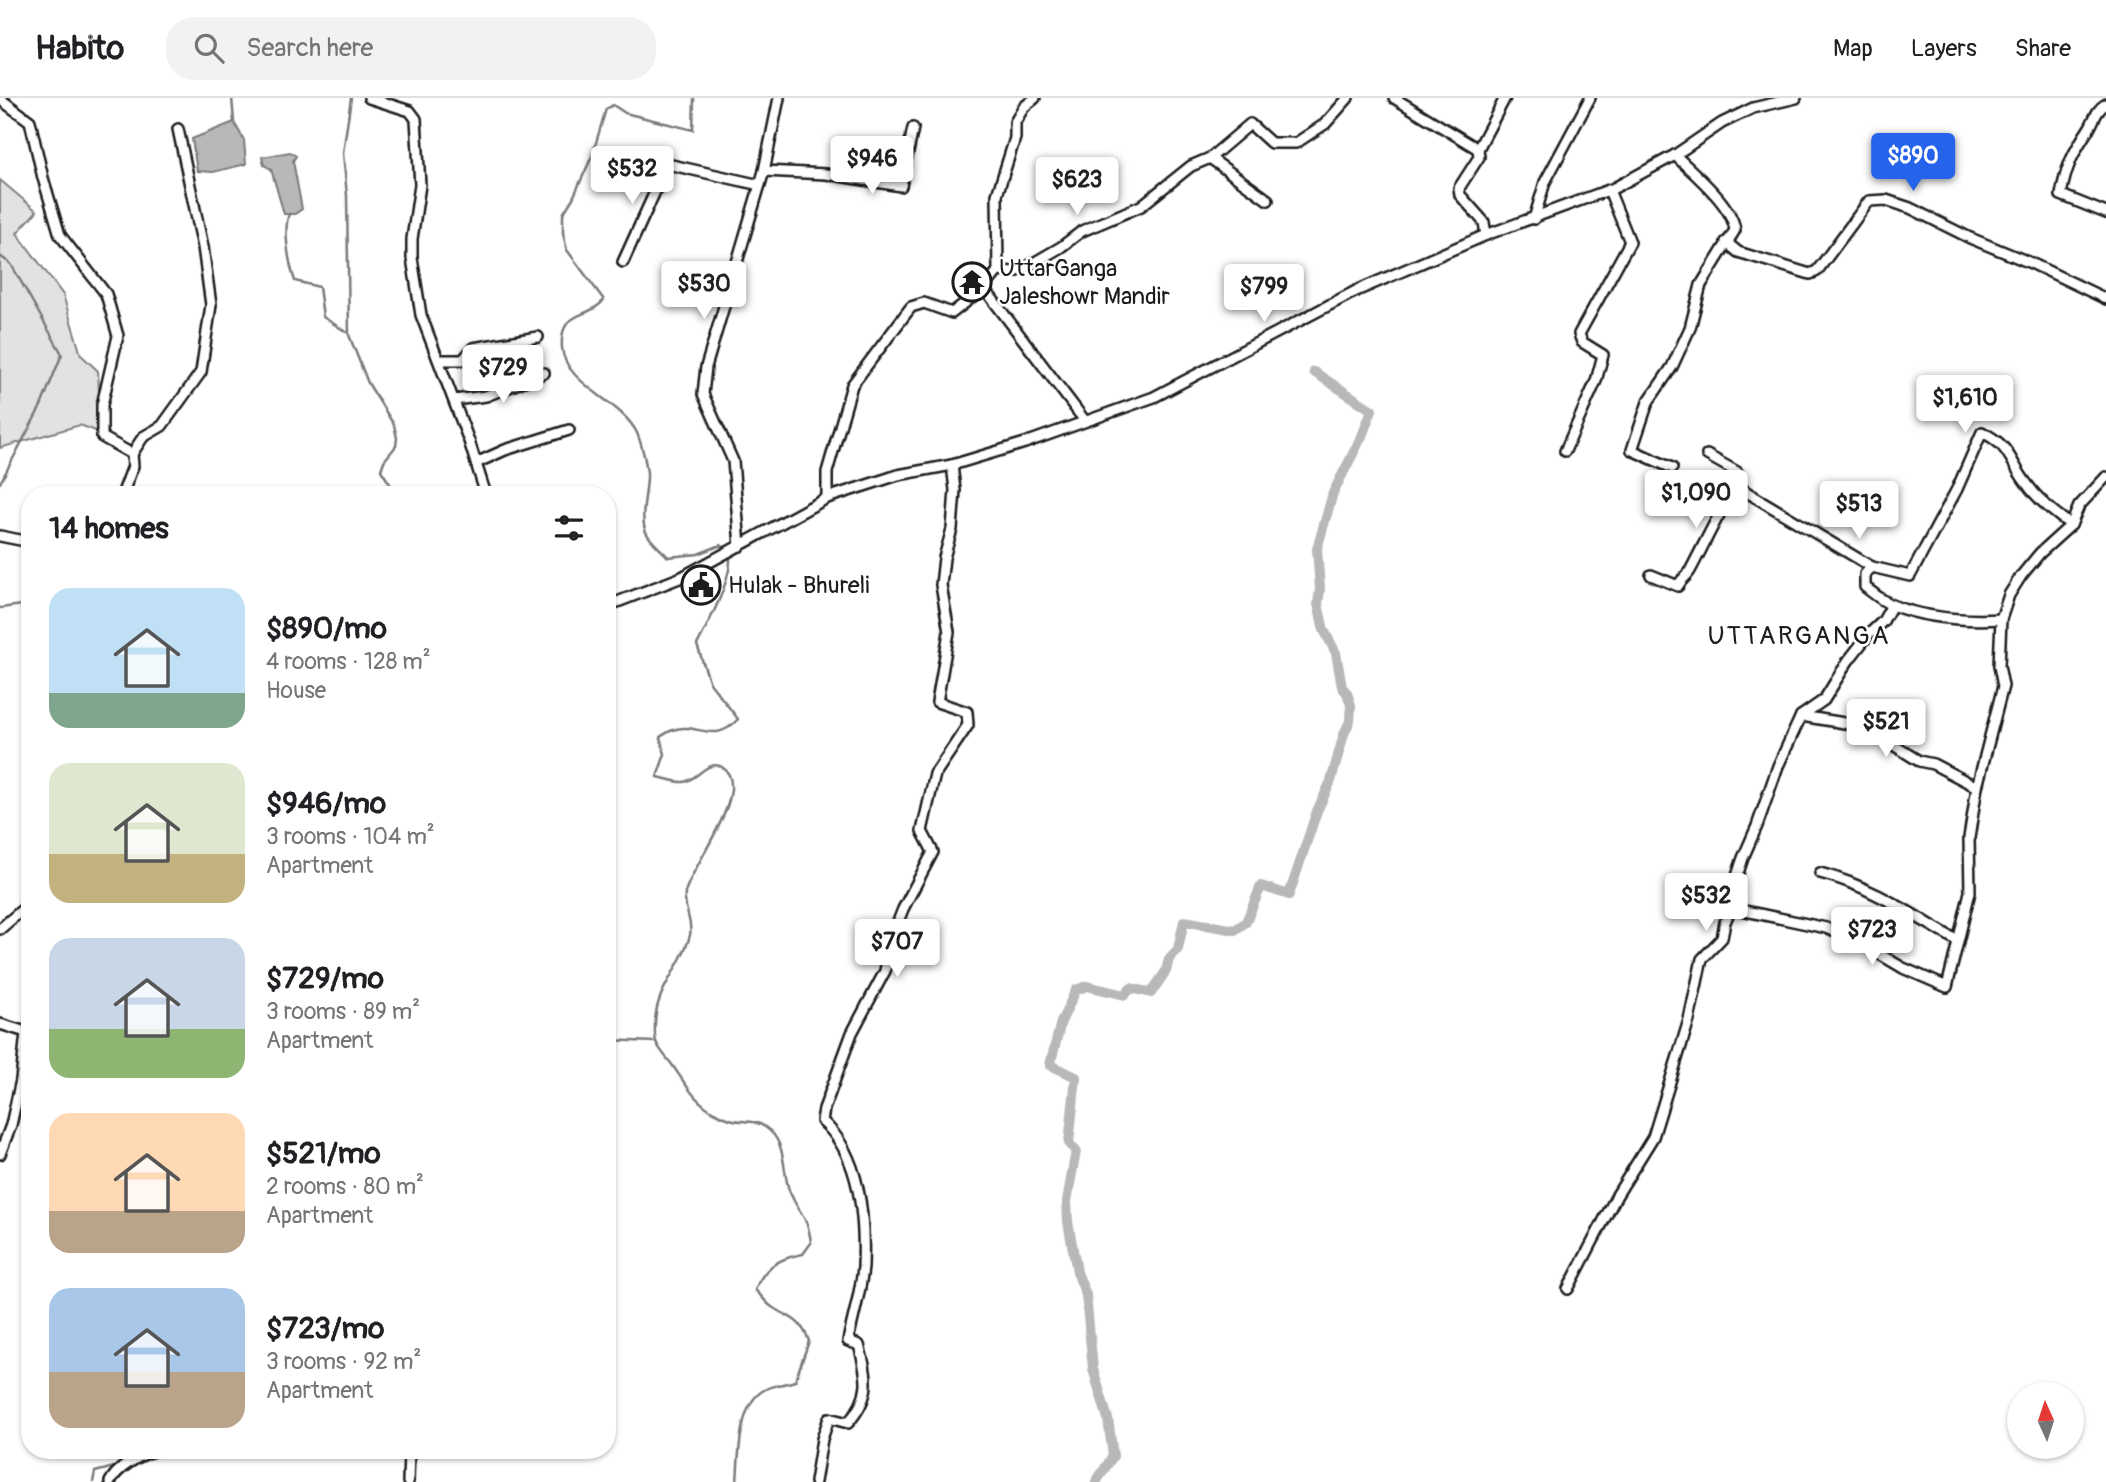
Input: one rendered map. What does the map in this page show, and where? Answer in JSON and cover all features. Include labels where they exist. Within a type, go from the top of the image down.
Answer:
[{"type":"street","points":[[369,98],[410,111],[416,119],[420,185],[412,258],[421,315],[483,486]]},
{"type":"street","points":[[739,547],[733,461],[704,394],[706,367],[764,171],[779,98]]},
{"type":"street","points":[[827,498],[827,472],[852,385],[911,307],[924,303],[952,313],[984,288],[998,271],[997,195],[1016,138],[1015,122],[1024,107],[1035,98]]},
{"type":"street","points":[[998,271],[1015,272],[1025,268],[1082,232],[1141,205],[1191,166],[1210,158],[1250,124],[1271,144],[1296,143],[1325,124],[1348,98]]},
{"type":"street","points":[[1394,98],[1478,149]]},
{"type":"street","points":[[1486,235],[1484,222],[1460,195],[1459,188],[1479,157],[1478,149],[1505,98]]},
{"type":"street","points":[[1534,219],[1545,183],[1590,98]]},
{"type":"street","points":[[0,99],[30,121],[60,235],[106,294],[118,336],[102,405],[102,437],[132,454]]},
{"type":"street","points":[[616,603],[682,577],[827,498],[898,475],[952,465],[1154,397],[1356,291],[1486,235],[1609,190],[1675,155],[1733,118],[1753,108],[1790,99]]},
{"type":"street","points":[[2106,104],[2099,108],[2076,146],[2066,169],[2061,195],[2106,213]]},
{"type":"street","points":[[764,171],[826,174],[901,186],[913,128]]},
{"type":"street","points":[[125,486],[133,466],[132,454],[143,438],[162,426],[201,372],[211,305],[203,247],[178,129]]},
{"type":"street","points":[[1672,468],[1632,450],[1647,402],[1672,367],[1690,328],[1702,285],[1735,230],[1734,220],[1710,190],[1675,155]]},
{"type":"street","points":[[632,156],[760,185]]},
{"type":"street","points":[[1210,158],[1268,200]]},
{"type":"street","points":[[623,262],[667,163]]},
{"type":"street","points":[[1565,451],[1596,381],[1603,355],[1583,342],[1579,334],[1630,242],[1609,190]]},
{"type":"street","points":[[1726,242],[1738,252],[1810,274],[1817,271],[1869,201],[1886,200],[1910,208],[2106,299]]},
{"type":"street","points":[[984,288],[1085,421]]},
{"type":"street","points":[[439,360],[463,360],[472,348],[538,337]]},
{"type":"street","points":[[454,400],[486,396],[544,373]]},
{"type":"street","points":[[477,463],[505,450],[569,430]]},
{"type":"street","points":[[1738,486],[1872,567],[1910,576],[1962,479],[1982,432],[2005,446],[2025,482],[2041,502],[2071,525]]},
{"type":"street","points":[[1651,575],[1678,586],[1682,578],[1690,572],[1698,551],[1738,486],[1737,472],[1707,454]]},
{"type":"street","points":[[816,1482],[821,1438],[829,1418],[848,1423],[860,1409],[868,1386],[859,1345],[848,1341],[863,1269],[862,1204],[852,1169],[836,1133],[822,1121],[824,1109],[852,1033],[885,971],[890,942],[903,909],[933,852],[922,831],[934,774],[968,725],[967,712],[937,702],[949,632],[942,584],[944,558],[952,529],[955,490],[952,465]]},
{"type":"street","points":[[1731,908],[1826,928],[1859,942],[1903,968],[1947,987],[1956,940],[1970,891],[1969,838],[1977,787],[2003,686],[1999,666],[2001,619],[2009,595],[2021,576],[2040,553],[2071,525],[2079,506],[2106,477]]},
{"type":"street","points":[[0,536],[21,540]]},
{"type":"street","points":[[1872,567],[1865,574],[1865,587],[1892,605],[1955,618],[2001,619]]},
{"type":"street","points":[[1568,1289],[1617,1195],[1653,1137],[1689,1020],[1702,959],[1722,938],[1743,858],[1758,826],[1778,766],[1801,716],[1824,700],[1848,661],[1883,621],[1892,605]]},
{"type":"street","points":[[1801,716],[1863,726],[1919,761],[1933,764],[1977,787]]},
{"type":"street","points":[[1819,873],[1874,891],[1956,940]]},
{"type":"street","points":[[0,928],[21,910]]},
{"type":"street","points":[[0,1024],[21,1030]]},
{"type":"street","points":[[0,1154],[11,1125],[21,1080]]},
{"type":"street","points":[[110,1482],[113,1475],[136,1459]]},
{"type":"street","points":[[408,1482],[409,1459]]},
{"type":"shaded area","points":[[234,122],[244,140],[246,164],[213,172],[197,171],[192,139]]},
{"type":"shaded area","points":[[290,152],[296,156],[293,161],[302,209],[295,214],[284,214],[271,169],[264,165],[262,157]]},
{"type":"shaded area","points":[[0,180],[37,211],[17,233],[63,295],[81,355],[98,371],[101,433],[80,425],[0,448]]},
{"type":"waterway","points":[[232,98],[234,122]]},
{"type":"waterway","points":[[351,98],[343,153],[347,196],[349,335],[368,383],[394,425],[396,446],[384,461],[381,470],[391,486]]},
{"type":"waterway","points":[[694,98],[693,130],[625,113],[613,105],[606,109],[592,156],[563,214],[567,250],[604,300],[570,321],[562,336],[562,348],[565,361],[572,372],[618,410],[636,431],[646,468],[643,519],[650,539],[668,557],[698,554],[721,545],[730,556],[723,590],[697,645],[710,683],[738,719],[720,731],[683,728],[672,730],[660,737],[665,754],[657,777],[684,782],[717,765],[730,777],[731,792],[726,810],[685,893],[690,935],[682,957],[659,999],[655,1032],[660,1050],[703,1104],[719,1115],[761,1125],[772,1133],[780,1148],[792,1198],[810,1234],[811,1243],[803,1254],[773,1265],[763,1275],[755,1290],[770,1305],[798,1323],[809,1341],[795,1381],[764,1390],[755,1397],[749,1407],[742,1432],[737,1482]]},
{"type":"waterway","points":[[289,214],[288,247],[295,281],[319,287],[323,317],[348,333]]},
{"type":"waterway","points":[[0,256],[11,264],[62,354],[41,406],[0,483]]},
{"type":"waterway","points":[[1096,1482],[1113,1456],[1108,1419],[1093,1369],[1086,1295],[1077,1272],[1068,1222],[1067,1201],[1076,1151],[1069,1143],[1076,1077],[1050,1065],[1061,1022],[1076,990],[1087,986],[1125,995],[1131,988],[1151,993],[1166,971],[1169,959],[1178,949],[1184,921],[1235,930],[1246,922],[1261,886],[1289,895],[1350,721],[1351,705],[1342,687],[1336,653],[1324,630],[1318,604],[1320,589],[1317,549],[1333,493],[1372,410],[1314,372]]},
{"type":"waterway","points":[[0,608],[21,605]]},
{"type":"waterway","points":[[616,1040],[655,1042]]},
{"type":"waterway","points":[[93,1482],[95,1472],[118,1466],[122,1459]]},
{"type":"place","name":"UttarGanga Jaleshowr Mandir","points":[[972,282]]},
{"type":"place","name":"Hulak - Bhureli","points":[[701,585]]},
{"type":"district","name":"UTTARGANGA","points":[[1799,636]]}]
